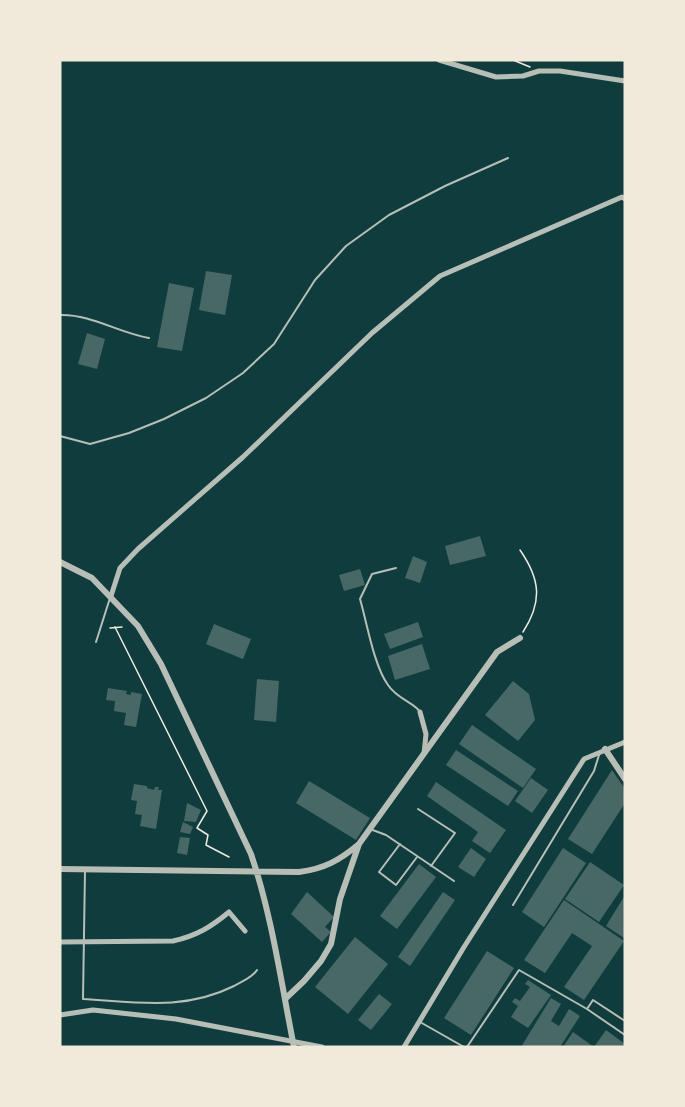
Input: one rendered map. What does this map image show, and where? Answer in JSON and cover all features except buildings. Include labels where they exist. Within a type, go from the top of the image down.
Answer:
[{"type":"street","points":[[438,60],[496,77],[523,76],[539,71],[560,71],[625,81]]},
{"type":"street","points":[[111,596],[120,568],[138,549],[243,457],[372,333],[440,276],[622,197],[625,199]]},
{"type":"street","points":[[60,562],[92,578],[111,596],[138,626],[162,664],[257,870],[293,1045]]},
{"type":"street","points":[[60,869],[185,872],[257,870],[280,873],[319,869],[342,858],[359,844],[497,652],[520,638]]},
{"type":"street","points":[[420,712],[426,734],[424,755]]},
{"type":"street","points":[[404,1047],[464,947],[584,759],[625,742]]},
{"type":"street","points":[[602,751],[625,779]]},
{"type":"street","points":[[285,999],[321,961],[331,944],[340,899],[359,844]]},
{"type":"street","points":[[60,942],[173,941],[192,937],[207,930],[229,912],[245,932]]},
{"type":"street","points":[[60,1015],[93,1010],[176,1019],[293,1045],[322,1047]]},
{"type":"lane","points":[[60,436],[90,444],[129,433],[207,398],[243,374],[274,344],[315,280],[346,246],[388,215],[508,158]]},
{"type":"lane","points":[[60,315],[75,314],[135,336],[149,338]]},
{"type":"lane","points":[[396,568],[372,574],[360,599],[381,674],[397,696],[417,707],[420,712]]},
{"type":"lane","points":[[96,642],[111,596]]},
{"type":"lane","points":[[513,905],[594,771],[602,751]]},
{"type":"lane","points":[[418,809],[455,833],[431,866]]},
{"type":"lane","points":[[370,829],[386,835],[454,881]]},
{"type":"lane","points":[[400,844],[379,872],[396,885],[418,856]]},
{"type":"lane","points":[[85,870],[84,999],[167,1004],[195,1000],[225,990],[254,975],[257,970]]},
{"type":"lane","points":[[420,1022],[466,1047],[519,970],[625,1035]]},
{"type":"lane","points":[[587,1010],[593,1000],[625,1021]]},
{"type":"path","points":[[513,60],[539,71]]},
{"type":"path","points":[[520,550],[532,568],[538,588],[529,622],[520,638]]},
{"type":"path","points":[[115,627],[207,811],[197,828],[208,836],[206,845],[230,857]]},
{"type":"path","points":[[110,628],[122,627]]}]
